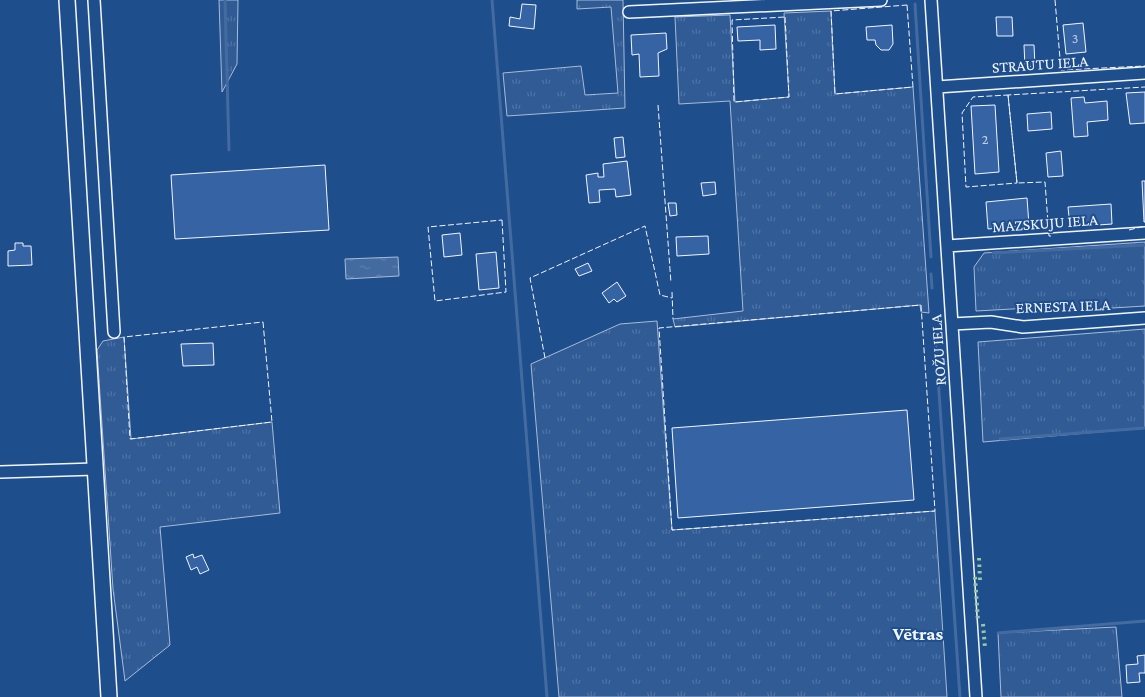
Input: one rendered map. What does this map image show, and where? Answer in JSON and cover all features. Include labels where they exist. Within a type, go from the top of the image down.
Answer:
[{"type":"main road","points":[[67,0],[109,697]]},
{"type":"street","points":[[94,0],[114,332]]},
{"type":"street","points":[[629,12],[881,0]]},
{"type":"street","name":"ROŽU IELA","points":[[931,0],[976,697]]},
{"type":"street","name":"STRAUTU IELA","points":[[937,87],[1145,73]]},
{"type":"street","name":"MAZSKUJU IELA","points":[[947,246],[1145,233]]},
{"type":"street","name":"ERNESTA IELA","points":[[952,324],[991,322],[1023,327],[1145,318]]},
{"type":"street","points":[[0,472],[95,469]]},
{"type":"green space","points":[[219,0],[238,0],[237,64],[222,92]]},
{"type":"green space","points":[[577,0],[623,0],[625,108],[507,116],[503,73],[581,66],[585,95],[618,93],[611,7],[577,9]]},
{"type":"green space","points":[[831,11],[835,94],[913,87],[929,313],[921,312],[920,305],[675,327],[673,319],[743,311],[730,101],[679,104],[675,17],[730,15],[735,102],[789,97],[784,13]]},
{"type":"green space","points":[[1145,242],[1145,306],[1031,313],[1030,308],[976,311],[974,267],[984,253]]},
{"type":"green space","points":[[657,321],[672,530],[935,511],[947,697],[559,697],[531,364],[620,324]]},
{"type":"green space","points":[[1145,329],[1145,428],[983,442],[978,342]]},
{"type":"green space","points":[[124,337],[131,439],[272,422],[280,513],[160,527],[170,645],[125,681],[113,589],[97,350],[103,341]]},
{"type":"green space","points":[[1116,627],[1122,697],[1001,697],[998,633]]},
{"type":"water","points":[[398,257],[399,276],[346,279],[345,259]]},
{"type":"building","points":[[522,4],[536,5],[534,29],[509,26],[510,17],[520,19]]},
{"type":"building","points":[[996,17],[1012,17],[1013,36],[997,36]]},
{"type":"building","points":[[1083,23],[1086,52],[1066,54],[1063,25]]},
{"type":"building","points":[[775,25],[776,49],[760,50],[760,40],[738,41],[737,27]]},
{"type":"building","points":[[892,25],[893,44],[889,50],[881,50],[876,45],[875,40],[867,40],[866,27]]},
{"type":"building","points":[[666,33],[667,49],[658,53],[659,76],[640,77],[639,54],[632,55],[631,35]]},
{"type":"building","points":[[1024,45],[1034,45],[1035,66],[1025,67]]},
{"type":"building","points":[[1145,92],[1145,123],[1130,124],[1126,93]]},
{"type":"building","points":[[1084,97],[1085,103],[1107,101],[1108,120],[1087,122],[1088,136],[1074,137],[1071,98]]},
{"type":"building","points":[[995,105],[999,172],[975,174],[971,106]]},
{"type":"building","points":[[1051,112],[1052,129],[1028,131],[1027,114]]},
{"type":"building","points":[[623,137],[625,157],[616,158],[614,138]]},
{"type":"building","points":[[1061,151],[1063,176],[1048,177],[1046,153]]},
{"type":"building","points":[[627,161],[631,195],[616,197],[615,189],[599,190],[600,202],[589,203],[586,175],[598,173],[598,177],[604,177],[603,164]]},
{"type":"building","points":[[325,165],[329,230],[175,239],[171,175]]},
{"type":"building","points":[[1142,181],[1145,181],[1145,222],[1144,222]]},
{"type":"building","points":[[715,182],[716,194],[703,196],[701,183]]},
{"type":"building","points":[[1027,198],[1029,225],[988,229],[986,202]]},
{"type":"building","points":[[668,203],[676,203],[677,215],[670,216]]},
{"type":"building","points":[[1111,204],[1112,224],[1070,227],[1068,207]]},
{"type":"building","points":[[460,233],[462,255],[444,257],[442,235]]},
{"type":"building","points":[[708,236],[709,254],[677,256],[676,237]]},
{"type":"building","points":[[15,243],[31,246],[32,265],[8,266],[8,251],[15,250]]},
{"type":"building","points":[[496,252],[499,288],[479,290],[476,254]]},
{"type":"building","points":[[588,263],[592,271],[579,276],[575,269]]},
{"type":"building","points":[[617,282],[626,296],[617,302],[614,299],[609,303],[602,293]]},
{"type":"building","points":[[213,343],[214,365],[183,366],[181,344]]},
{"type":"building","points":[[907,410],[914,500],[678,518],[672,428]]},
{"type":"building","points":[[193,554],[194,558],[202,555],[209,570],[200,574],[197,567],[191,570],[186,557]]},
{"type":"building","points":[[1145,655],[1145,673],[1139,673],[1140,682],[1127,683],[1126,665],[1138,664],[1137,656]]},
{"type":"waterway","points":[[225,0],[229,150]]},
{"type":"waterway","points":[[492,0],[547,697]]},
{"type":"waterway","points":[[915,4],[931,257]]},
{"type":"waterway","points":[[993,253],[1145,245]]},
{"type":"waterway","points":[[931,274],[932,288]]},
{"type":"waterway","points":[[935,334],[960,697]]},
{"type":"waterway","points":[[1000,439],[1145,428]]},
{"type":"waterway","points":[[998,633],[1145,621]]},
{"type":"hedge","points":[[979,558],[980,580]]},
{"type":"hedge","points":[[975,577],[978,621]]},
{"type":"hedge","points":[[983,624],[985,648]]},
{"type":"fence","points":[[1055,0],[1061,70],[1145,66]]},
{"type":"fence","points":[[907,5],[913,87],[835,94],[831,11],[907,5]]},
{"type":"fence","points":[[785,17],[789,97],[734,102],[732,20],[785,17]]},
{"type":"fence","points":[[1051,236],[1049,236],[1045,182],[1017,183],[1008,95],[1145,87]]},
{"type":"fence","points":[[1008,95],[1017,183],[966,187],[962,113],[973,97],[1008,95]]},
{"type":"fence","points":[[658,105],[671,283]]},
{"type":"fence","points":[[502,220],[506,292],[435,301],[428,227],[502,220]]},
{"type":"fence","points":[[545,358],[530,278],[645,226],[660,295],[672,298]]},
{"type":"fence","points":[[1129,230],[1145,226]]},
{"type":"fence","points":[[672,292],[673,319]]},
{"type":"fence","points":[[921,305],[935,511],[672,530],[659,328],[921,305]]},
{"type":"fence","points":[[263,322],[272,422],[130,439],[124,337],[263,322]]},
{"type":"district","name":"Vētras","points":[[918,633]]}]
